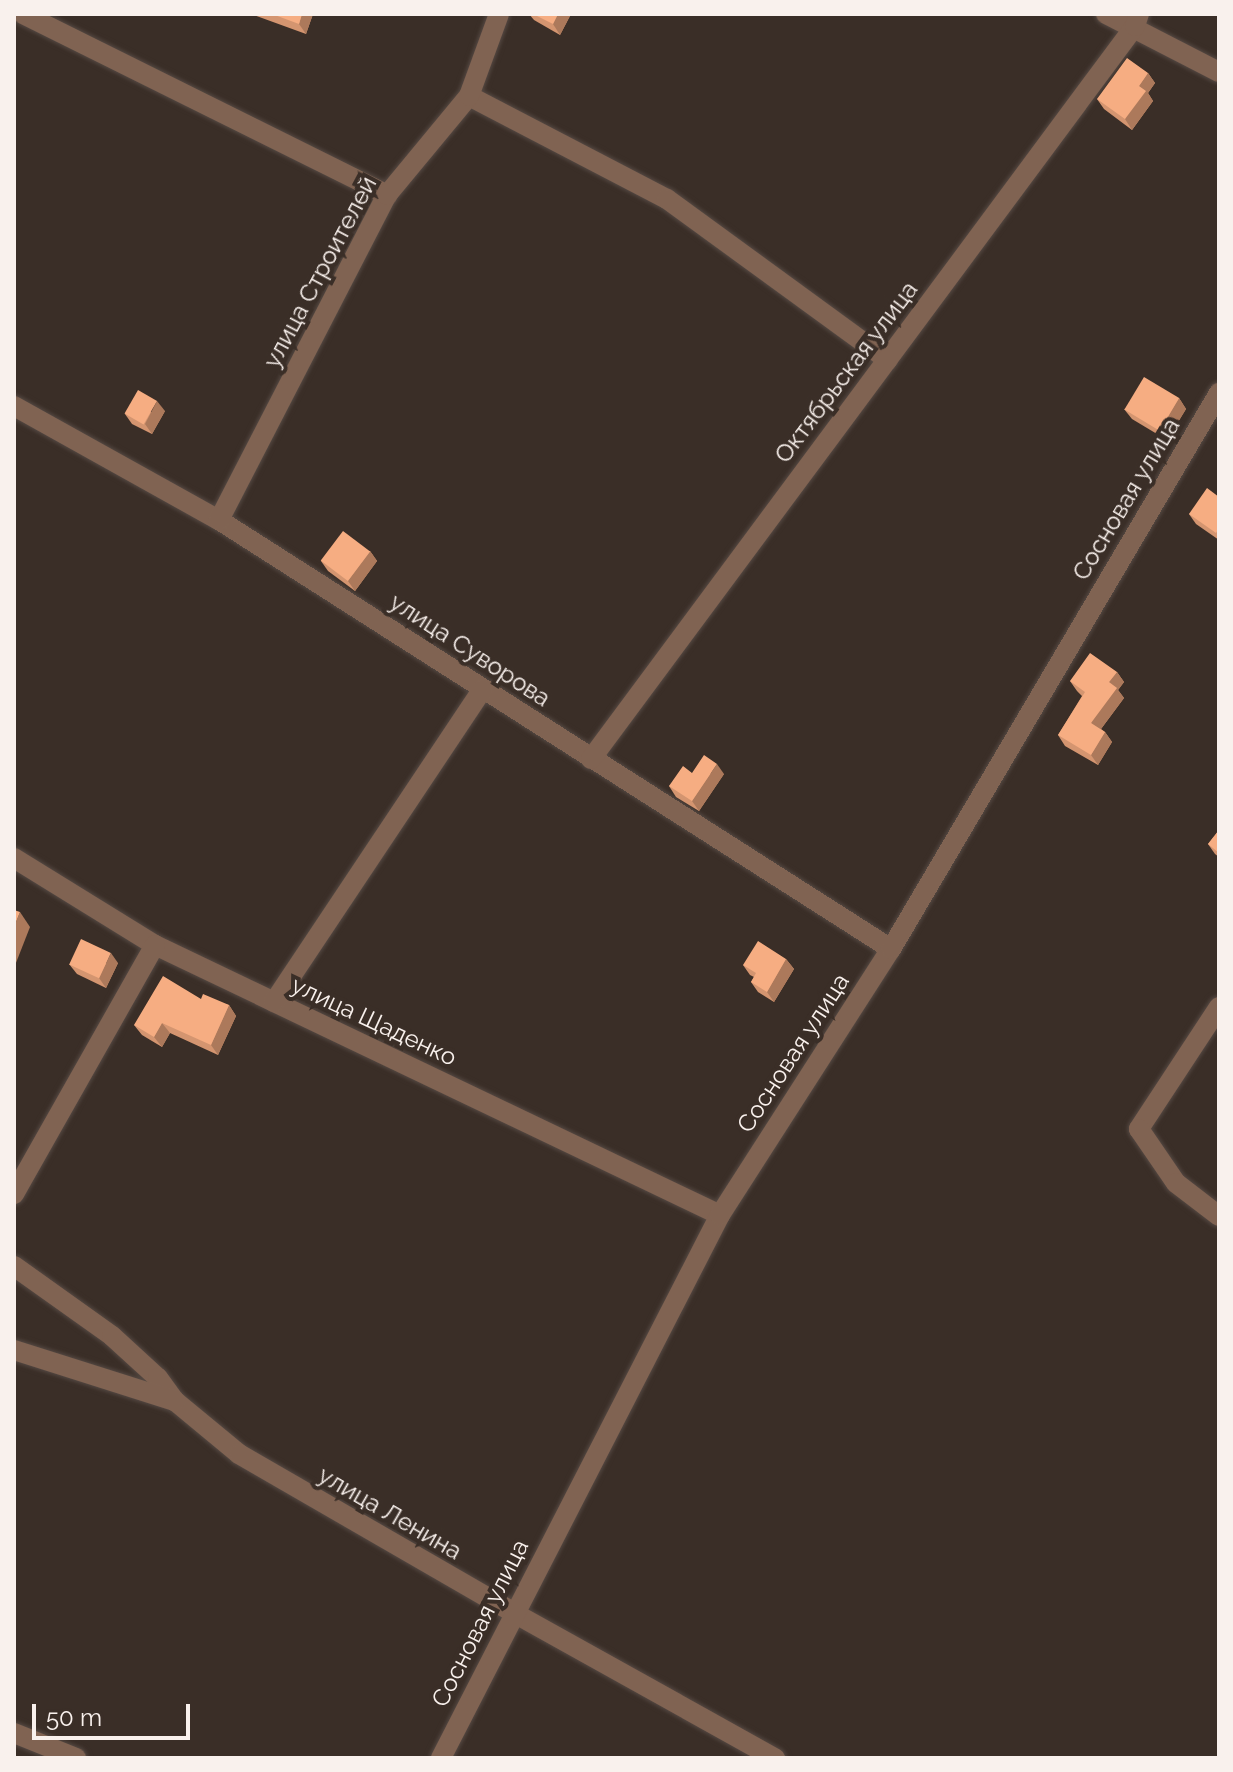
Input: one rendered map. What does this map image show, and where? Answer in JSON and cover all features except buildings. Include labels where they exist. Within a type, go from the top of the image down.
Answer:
[{"type":"street","points":[[23,14],[387,195]]},
{"type":"street","name":"улица Строителей","points":[[219,520],[387,195],[469,96],[499,14]]},
{"type":"street","points":[[1106,14],[1137,20],[1219,72]]},
{"type":"street","name":"Октябрьская улица","points":[[591,759],[1137,20]]},
{"type":"street","points":[[469,96],[667,199],[888,360]]},
{"type":"street","name":"Сосновая улица","points":[[441,1758],[720,1215],[891,949],[1219,393]]},
{"type":"street","name":"улица Суворова","points":[[14,406],[219,520],[891,949]]},
{"type":"street","points":[[274,1002],[483,689]]},
{"type":"street","name":"улица Щаденко","points":[[14,858],[155,945],[720,1215]]},
{"type":"street","points":[[14,1194],[155,945]]},
{"type":"street","points":[[1219,1007],[1139,1129],[1176,1183],[1219,1216]]},
{"type":"street","name":"улица Ленина","points":[[14,1266],[122,1344],[158,1378],[175,1401],[239,1454],[514,1613],[775,1758]]},
{"type":"street","points":[[14,1350],[175,1401]]},
{"type":"street","points":[[14,1733],[76,1758]]}]
